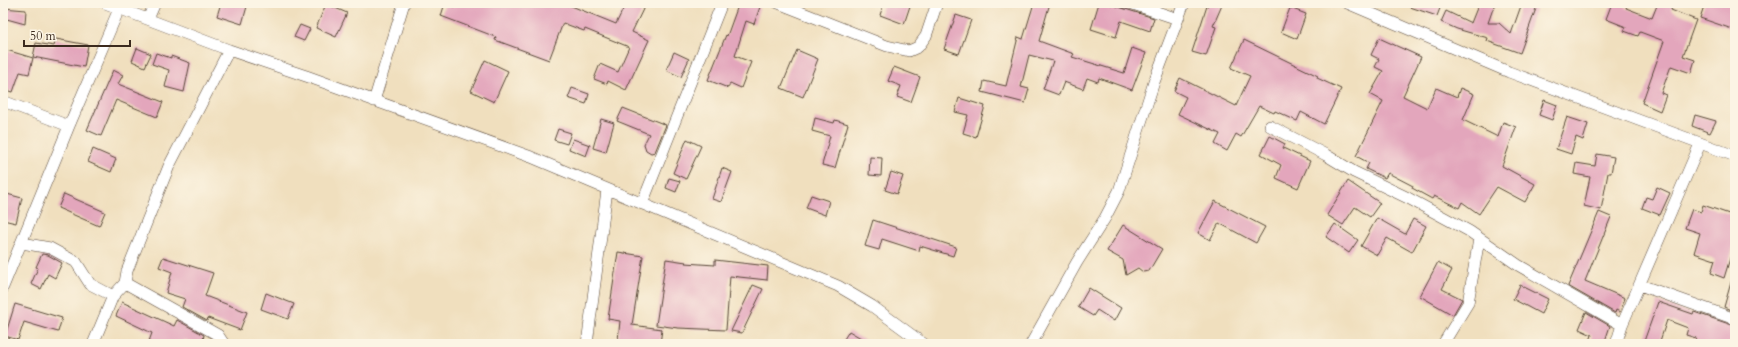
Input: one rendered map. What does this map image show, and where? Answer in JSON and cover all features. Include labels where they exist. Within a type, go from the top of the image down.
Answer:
[{"type":"street","points":[[105,3],[229,50],[310,77],[531,157],[838,286],[872,306],[924,344]]},
{"type":"street","points":[[148,19],[155,3]]},
{"type":"street","points":[[374,101],[404,3]]},
{"type":"street","points":[[642,204],[722,3]]},
{"type":"street","points":[[778,3],[887,46],[909,51],[918,47],[926,36],[937,3]]},
{"type":"street","points":[[1130,3],[1178,18]]},
{"type":"street","points":[[1031,344],[1077,262],[1105,218],[1119,191],[1154,82],[1184,3]]},
{"type":"street","points":[[1347,3],[1509,72],[1735,156]]},
{"type":"street","points":[[3,287],[119,9]]},
{"type":"street","points":[[93,344],[113,296],[125,283],[127,271],[169,166],[229,50]]},
{"type":"street","points":[[3,101],[69,126]]},
{"type":"street","points":[[1270,126],[1354,172],[1408,198],[1479,239],[1518,265],[1622,325]]},
{"type":"street","points":[[1616,344],[1622,325],[1700,144]]},
{"type":"street","points":[[587,344],[607,190]]},
{"type":"street","points":[[1442,344],[1468,303],[1479,239]]},
{"type":"street","points":[[22,243],[50,248],[76,262],[90,284],[113,296]]},
{"type":"street","points":[[125,283],[218,334],[224,344]]},
{"type":"street","points":[[1640,285],[1735,319]]},
{"type":"building","points":[[221,3],[248,3],[242,24],[217,16]]},
{"type":"building","points":[[445,3],[455,7],[457,3],[564,3],[616,24],[626,3],[646,3],[632,32],[649,40],[626,90],[608,81],[607,84],[594,79],[600,64],[618,72],[629,47],[585,29],[584,31],[563,23],[549,60],[495,40],[496,37],[441,16]]},
{"type":"building","points":[[739,3],[748,3],[760,7],[754,24],[746,21],[735,56],[751,62],[741,88],[730,83],[728,88],[708,80]]},
{"type":"building","points":[[884,3],[911,3],[904,24],[880,15]]},
{"type":"building","points":[[1034,3],[1050,3],[1039,41],[1074,54],[1072,57],[1124,73],[1132,48],[1146,53],[1132,90],[1099,78],[1098,82],[1087,78],[1083,89],[1064,82],[1059,95],[1043,89],[1053,61],[1029,55],[1021,87],[1029,89],[1025,103],[982,92],[984,81],[1006,86],[1018,37],[1023,39]]},
{"type":"building","points":[[1099,3],[1106,3],[1154,18],[1150,31],[1121,21],[1116,37],[1091,29]]},
{"type":"building","points":[[1208,3],[1223,3],[1213,26],[1216,27],[1206,56],[1192,52]]},
{"type":"building","points":[[1405,3],[1442,3],[1437,16],[1404,5]]},
{"type":"building","points":[[1479,3],[1495,3],[1488,23],[1499,23],[1511,34],[1522,3],[1538,3],[1520,53],[1487,41],[1488,38],[1457,29],[1441,22],[1446,11],[1471,23]]},
{"type":"building","points":[[1612,3],[1628,3],[1626,8],[1652,18],[1658,3],[1673,3],[1671,10],[1696,20],[1683,56],[1695,60],[1691,73],[1671,66],[1661,93],[1666,95],[1660,111],[1642,103],[1664,41],[1640,32],[1638,36],[1624,31],[1626,27],[1606,19]]},
{"type":"building","points":[[1705,3],[1735,3],[1735,30],[1700,18]]},
{"type":"building","points":[[326,4],[347,13],[336,37],[316,28]]},
{"type":"building","points":[[3,8],[26,10],[25,24],[3,18]]},
{"type":"building","points":[[1290,8],[1306,14],[1297,39],[1281,32]]},
{"type":"building","points":[[956,15],[971,20],[959,54],[944,49]]},
{"type":"building","points":[[300,25],[310,29],[304,41],[294,37]]},
{"type":"building","points":[[1379,38],[1421,57],[1403,96],[1427,108],[1436,88],[1457,97],[1460,88],[1474,94],[1463,120],[1498,137],[1503,122],[1516,127],[1502,166],[1535,184],[1525,202],[1497,187],[1479,214],[1462,202],[1459,208],[1434,196],[1432,199],[1412,188],[1413,186],[1388,173],[1385,178],[1366,169],[1369,163],[1356,156],[1383,101],[1370,94],[1383,71],[1375,67],[1379,59],[1371,55]]},
{"type":"building","points":[[56,39],[88,45],[84,67],[33,57],[36,43],[54,46]]},
{"type":"building","points":[[1244,40],[1318,76],[1317,78],[1341,89],[1324,124],[1301,112],[1297,121],[1275,111],[1274,113],[1259,106],[1241,137],[1236,134],[1227,151],[1215,144],[1220,134],[1178,114],[1186,97],[1174,91],[1180,78],[1236,106],[1250,76],[1231,68]]},
{"type":"building","points":[[137,48],[151,54],[145,67],[132,61]]},
{"type":"building","points":[[3,49],[33,58],[29,74],[20,72],[13,92],[3,89]]},
{"type":"building","points":[[797,50],[818,59],[803,97],[781,88]]},
{"type":"building","points":[[674,52],[689,59],[681,77],[666,70]]},
{"type":"building","points":[[156,53],[171,58],[171,56],[190,63],[184,92],[165,87],[169,70],[152,64]]},
{"type":"building","points":[[485,60],[508,71],[494,102],[471,91]]},
{"type":"building","points":[[894,67],[920,77],[911,102],[897,97],[901,86],[888,81]]},
{"type":"building","points":[[113,70],[123,75],[118,84],[163,102],[157,117],[116,100],[101,136],[87,130]]},
{"type":"building","points":[[572,88],[589,94],[586,104],[568,98]]},
{"type":"building","points":[[959,98],[985,106],[976,137],[963,133],[968,115],[955,112]]},
{"type":"building","points":[[1544,100],[1557,105],[1552,120],[1539,115]]},
{"type":"building","points":[[623,108],[666,125],[655,152],[651,153],[646,150],[644,144],[649,134],[617,121]]},
{"type":"building","points":[[1695,115],[1716,121],[1710,133],[1692,126]]},
{"type":"building","points":[[1567,117],[1588,124],[1583,140],[1576,137],[1571,154],[1556,149]]},
{"type":"building","points":[[815,118],[834,123],[835,120],[848,124],[835,168],[822,165],[830,136],[812,131]]},
{"type":"building","points":[[601,119],[614,123],[606,152],[593,148]]},
{"type":"building","points":[[558,129],[571,133],[567,144],[554,140]]},
{"type":"building","points":[[1270,136],[1285,144],[1283,148],[1310,161],[1298,188],[1276,178],[1281,165],[1261,154]]},
{"type":"building","points":[[573,139],[590,145],[586,156],[569,149]]},
{"type":"building","points":[[687,139],[701,146],[686,179],[673,173]]},
{"type":"building","points":[[93,149],[116,159],[111,172],[88,162]]},
{"type":"building","points":[[1597,154],[1614,157],[1611,173],[1608,173],[1601,210],[1584,206],[1590,177],[1574,174],[1576,163],[1595,166]]},
{"type":"building","points":[[870,157],[882,158],[881,176],[869,175]]},
{"type":"building","points":[[722,168],[732,172],[721,202],[712,199]]},
{"type":"building","points":[[891,172],[903,176],[897,194],[885,190]]},
{"type":"building","points":[[669,178],[680,181],[676,192],[666,188]]},
{"type":"building","points":[[1348,181],[1380,203],[1370,217],[1355,207],[1343,225],[1327,215]]},
{"type":"building","points":[[1657,187],[1670,193],[1660,215],[1642,208],[1646,197],[1652,199]]},
{"type":"building","points":[[3,193],[22,198],[16,223],[3,220]]},
{"type":"building","points":[[64,194],[105,212],[99,226],[58,208]]},
{"type":"building","points":[[811,195],[829,201],[825,215],[806,208]]},
{"type":"building","points":[[1215,201],[1265,227],[1256,243],[1219,223],[1210,240],[1198,233]]},
{"type":"building","points":[[1703,205],[1735,216],[1735,242],[1724,278],[1711,273],[1715,260],[1694,253],[1700,233],[1685,228],[1692,209],[1701,212]]},
{"type":"building","points":[[1599,212],[1611,217],[1585,281],[1625,298],[1620,312],[1616,310],[1615,313],[1568,286]]},
{"type":"building","points":[[1377,218],[1405,234],[1413,219],[1426,226],[1412,252],[1387,238],[1377,255],[1361,246]]},
{"type":"building","points":[[873,220],[956,247],[953,256],[920,246],[919,251],[882,239],[879,250],[865,246]]},
{"type":"building","points":[[1335,224],[1358,240],[1349,253],[1326,237]]},
{"type":"building","points":[[1123,225],[1162,249],[1149,271],[1143,272],[1138,268],[1126,275],[1123,260],[1107,251]]},
{"type":"building","points":[[618,252],[643,256],[632,325],[662,329],[660,344],[618,340],[620,321],[608,319]]},
{"type":"building","points":[[42,254],[48,255],[62,263],[55,278],[48,274],[41,289],[31,284]]},
{"type":"building","points":[[163,257],[213,273],[205,296],[247,312],[240,330],[208,318],[207,321],[182,307],[185,299],[166,293],[172,272],[159,267]]},
{"type":"building","points":[[666,259],[686,262],[685,263],[715,265],[715,260],[768,266],[767,280],[730,276],[726,330],[678,328],[656,325]]},
{"type":"building","points":[[1438,262],[1452,270],[1442,289],[1462,299],[1453,315],[1420,296]]},
{"type":"building","points":[[1732,279],[1735,279],[1735,312],[1724,307]]},
{"type":"building","points":[[753,285],[763,289],[742,333],[731,331]]},
{"type":"building","points":[[1520,285],[1548,299],[1541,314],[1513,299]]},
{"type":"building","points":[[1089,288],[1121,308],[1114,321],[1097,310],[1093,316],[1078,307]]},
{"type":"building","points":[[266,293],[294,304],[288,319],[261,309]]},
{"type":"building","points":[[122,302],[174,326],[177,320],[204,335],[202,344],[184,340],[183,344],[148,344],[152,333],[116,316]]},
{"type":"building","points":[[1658,302],[1735,326],[1735,344],[1694,344],[1696,338],[1686,335],[1688,328],[1667,320],[1659,344],[1643,344]]},
{"type":"building","points":[[15,304],[62,318],[58,332],[24,322],[18,340],[5,336]]},
{"type":"building","points":[[1586,312],[1610,326],[1604,344],[1589,344],[1592,335],[1579,329]]},
{"type":"building","points":[[849,331],[871,344],[841,344]]}]
